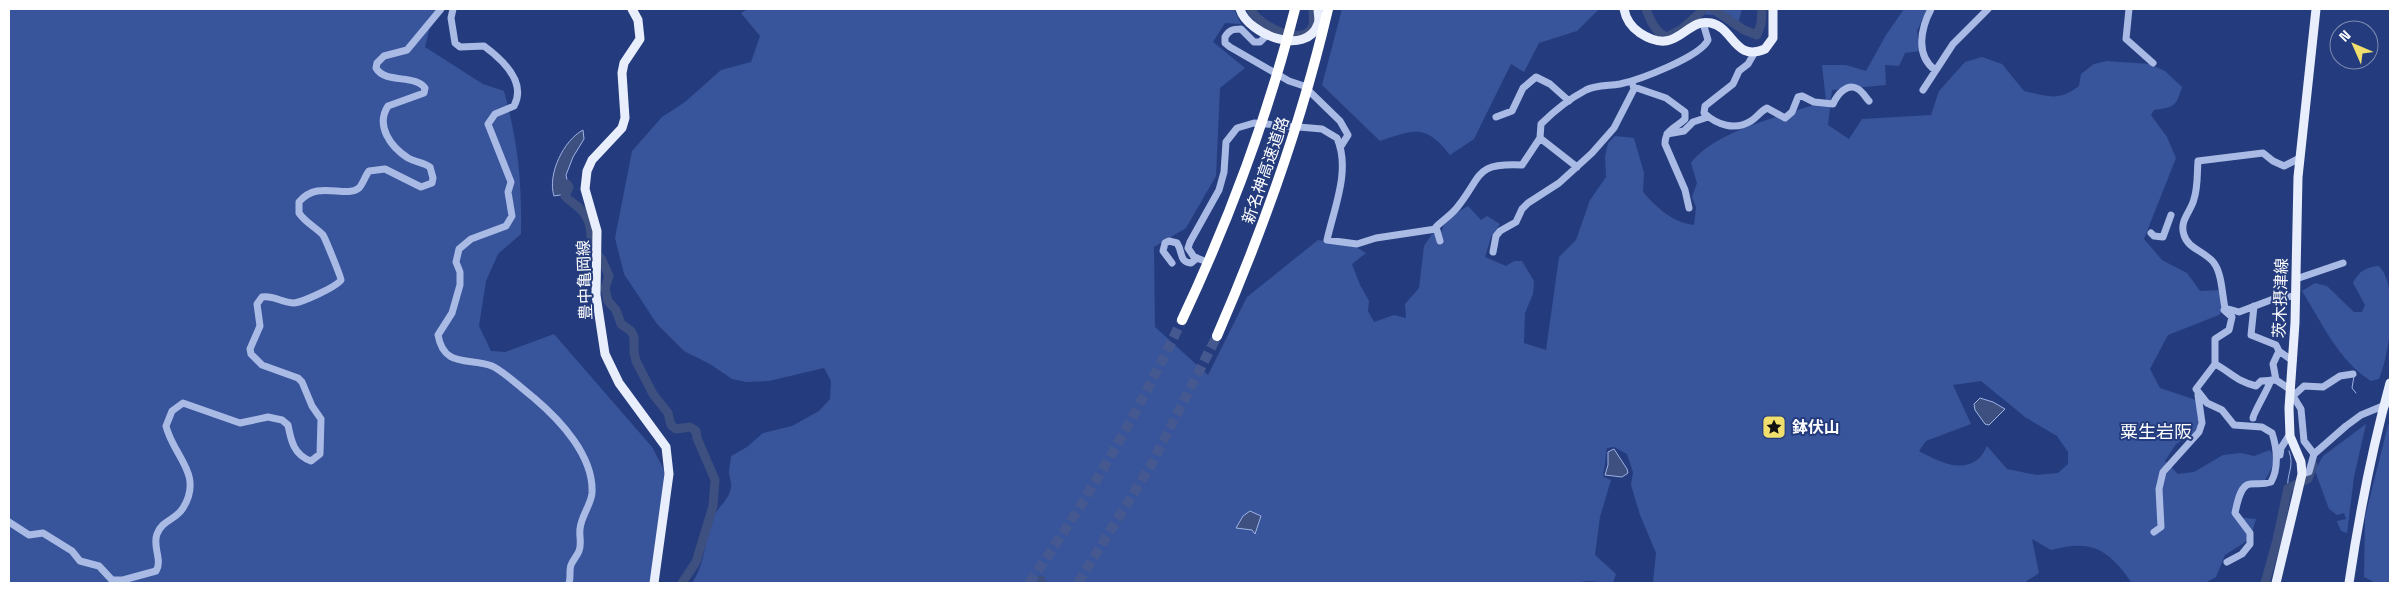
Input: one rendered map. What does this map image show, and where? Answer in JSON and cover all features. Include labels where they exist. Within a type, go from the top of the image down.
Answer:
[{"type":"highway","name":"新名神高速道路","points":[[1182,320],[1225,223],[1254,146],[1295,9]]},
{"type":"highway","name":"新名神高速道路","points":[[1218,336],[1243,275],[1286,158],[1316,59],[1328,9]]},
{"type":"main road","name":"豊中亀岡線","points":[[632,9],[638,20],[640,39],[624,63],[622,73],[625,118],[622,128],[592,160],[587,171],[585,189],[597,231],[596,294],[605,354],[619,383],[666,447],[668,458],[669,474],[654,583]]},
{"type":"main road","points":[[1240,9],[1247,21],[1267,36],[1291,40],[1305,38],[1314,32],[1319,23],[1318,9]]},
{"type":"main road","points":[[1624,9],[1627,20],[1634,29],[1647,38],[1670,41],[1703,23],[1711,23],[1744,50],[1755,52],[1765,49],[1773,38],[1773,9]]},
{"type":"main road","name":"茨木摂津線","points":[[2276,583],[2302,479],[2300,459],[2290,434],[2293,395],[2300,158],[2316,9]]},
{"type":"main road","points":[[2349,583],[2361,500],[2390,383]]},
{"type":"street","points":[[9,522],[29,535],[43,533],[72,551],[80,561],[99,566],[112,580],[123,580],[156,571],[159,563],[155,546],[156,535],[165,522],[178,515],[190,492],[186,462],[168,434],[166,426],[177,406],[184,403],[240,423],[259,418],[275,418],[288,425],[294,447],[299,454],[311,461],[320,454],[321,419],[308,399],[302,382],[298,378],[262,365],[251,354],[250,349],[260,326],[257,304],[262,296],[270,296],[286,302],[300,301],[332,287],[341,280],[341,276],[330,256],[326,240],[299,213],[299,202],[307,194],[331,189],[355,190],[360,187],[369,171],[380,168],[421,187],[432,183],[434,178],[430,167],[410,159],[385,134],[383,126],[383,118],[388,106],[424,93],[425,88],[420,83],[382,74],[376,68],[377,63],[384,56],[407,50],[441,9]]},
{"type":"street","points":[[453,9],[451,18],[455,43],[460,47],[484,46],[516,80],[519,92],[514,106],[495,114],[488,124],[511,182],[508,192],[512,216],[510,222],[500,230],[471,239],[459,249],[456,262],[460,272],[460,285],[452,313],[438,335],[439,344],[444,352],[464,362],[492,366],[544,407],[576,442],[591,478],[592,493],[580,528],[581,542],[579,552],[571,565],[569,583]]},
{"type":"street","points":[[1931,9],[1922,30],[1922,45],[1923,55],[1928,65],[1935,70]]},
{"type":"street","points":[[1923,90],[1953,44],[1988,9]]},
{"type":"street","points":[[2129,9],[2126,39],[2153,63]]},
{"type":"street","points":[[1172,264],[1163,251],[1165,243],[1169,241],[1177,243],[1183,260],[1186,262],[1191,263],[1200,259],[1190,254],[1190,242],[1219,190],[1224,172],[1226,142],[1237,128],[1254,123],[1322,129],[1337,138],[1341,146],[1342,178],[1326,240],[1357,244],[1376,238],[1436,229],[1459,206],[1475,179],[1486,168],[1500,164],[1522,165],[1540,138],[1541,124],[1561,104],[1596,86],[1633,84],[1693,54],[1706,45],[1708,40],[1703,23]]},
{"type":"street","points":[[1267,36],[1260,42],[1254,42],[1241,29],[1235,29],[1231,30],[1225,37],[1225,43],[1289,81],[1304,86],[1340,121],[1347,131],[1348,135],[1341,146]]},
{"type":"street","points":[[1918,55],[1922,45]]},
{"type":"street","points":[[1755,52],[1748,64],[1740,71],[1733,84],[1705,106],[1704,113],[1708,117],[1727,126],[1750,122],[1767,108],[1785,118],[1792,112],[1798,97],[1802,96],[1814,102],[1833,104],[1838,94],[1854,88],[1861,91],[1870,101]]},
{"type":"street","points":[[1496,117],[1512,111],[1523,88],[1536,77],[1550,84],[1569,101]]},
{"type":"street","points":[[1633,84],[1666,98],[1685,112],[1685,119],[1667,134],[1665,144],[1685,190],[1689,208]]},
{"type":"street","points":[[1493,252],[1496,236],[1500,231],[1516,222],[1522,209],[1528,203],[1559,183],[1577,167],[1614,128],[1633,84]]},
{"type":"street","points":[[1667,134],[1684,131],[1693,122],[1708,117]]},
{"type":"street","points":[[1540,138],[1577,167]]},
{"type":"street","points":[[2196,389],[2215,364],[2215,339],[2229,330],[2232,317],[2224,310],[2219,274],[2214,264],[2205,254],[2190,245],[2183,231],[2182,223],[2194,199],[2198,161],[2263,153],[2273,161],[2284,166],[2300,158]]},
{"type":"street","points":[[2151,233],[2154,236],[2163,237],[2171,215]]},
{"type":"street","points":[[2168,225],[2183,231]]},
{"type":"street","points":[[1436,229],[1440,241]]},
{"type":"street","points":[[2296,279],[2343,263]]},
{"type":"street","points":[[2225,308],[2239,312],[2276,298],[2295,296]]},
{"type":"street","points":[[2254,306],[2251,335],[2276,345],[2279,351],[2293,360]]},
{"type":"street","points":[[2252,418],[2274,380],[2273,364],[2279,351]]},
{"type":"street","points":[[2215,364],[2226,370],[2240,382],[2256,386],[2261,381],[2274,380],[2293,395],[2302,410],[2304,441],[2314,454]]},
{"type":"street","points":[[2293,395],[2304,386],[2323,387],[2340,376],[2353,374]]},
{"type":"street","points":[[2196,389],[2207,403],[2222,410],[2234,425],[2262,427],[2272,433],[2276,450],[2276,464],[2271,482],[2262,486],[2249,484],[2244,486],[2235,513],[2250,533],[2250,544],[2242,554],[2227,562]]},
{"type":"street","points":[[2154,532],[2161,527],[2158,489],[2163,472],[2199,432],[2202,423],[2199,397],[2196,389]]},
{"type":"street","points":[[2302,479],[2308,473],[2314,454],[2359,416],[2390,403]]},
{"type":"street","points":[[2276,464],[2279,463],[2281,448],[2290,434]]},
{"type":"shaded area","points":[[9,9],[437,9],[433,14],[425,47],[483,84],[504,91],[513,128],[518,162],[521,196],[521,234],[498,254],[486,281],[479,326],[491,351],[505,352],[554,334],[652,447],[664,470],[670,505],[655,583],[9,583]]},
{"type":"shaded area","points":[[748,9],[1234,9],[1241,24],[1225,23],[1213,42],[1245,68],[1220,88],[1216,176],[1186,228],[1154,247],[1155,327],[1208,375],[1247,297],[1318,240],[1354,246],[1366,253],[1352,264],[1369,301],[1368,311],[1374,322],[1394,315],[1406,318],[1405,304],[1419,288],[1424,246],[1432,234],[1441,233],[1446,219],[1468,206],[1481,220],[1487,216],[1500,224],[1491,237],[1485,257],[1506,266],[1514,261],[1522,261],[1534,281],[1533,294],[1525,313],[1524,343],[1546,350],[1559,257],[1576,240],[1590,200],[1606,177],[1605,157],[1608,143],[1615,136],[1634,138],[1644,173],[1643,192],[1659,209],[1672,218],[1694,225],[1696,207],[1692,197],[1697,183],[1691,163],[1716,142],[1733,133],[1826,101],[1822,65],[1846,65],[1866,71],[1886,35],[1904,9],[1927,9],[1917,31],[1920,51],[1905,53],[1899,66],[1885,65],[1886,85],[1832,90],[1828,125],[1849,139],[1862,119],[1931,115],[1939,91],[1965,62],[1982,57],[2002,64],[2024,91],[2046,96],[2059,96],[2072,91],[2079,86],[2081,74],[2094,64],[2107,61],[2150,64],[2165,71],[2182,87],[2178,99],[2173,105],[2154,110],[2151,115],[2167,137],[2176,158],[2144,239],[2162,260],[2187,273],[2200,291],[2220,290],[2224,308],[2219,315],[2168,335],[2150,369],[2160,388],[2196,400],[2199,430],[2176,444],[2165,461],[2178,474],[2194,472],[2223,455],[2241,453],[2254,456],[2270,450],[2273,458],[2271,469],[2265,480],[2247,483],[2237,517],[2256,519],[2250,539],[2225,555],[2216,577],[2205,583],[2132,583],[2115,562],[2098,550],[2078,546],[2051,550],[2032,539],[2039,573],[2024,583],[1653,583],[1656,553],[1640,515],[1631,485],[1633,472],[1627,454],[1614,447],[1607,448],[1606,451],[1603,473],[1604,477],[1611,480],[1600,517],[1595,555],[1616,574],[1613,583],[1588,581],[1573,583],[692,583],[700,567],[713,517],[730,491],[729,472],[731,456],[747,447],[763,433],[792,426],[819,411],[830,399],[831,381],[824,368],[769,381],[746,382],[732,379],[710,364],[684,351],[657,324],[624,274],[615,238],[632,151],[662,117],[685,102],[721,70],[751,62],[760,36],[741,13]],"holes":[[[1981,381],[2025,417],[2057,436],[2068,452],[2068,464],[2058,473],[2037,475],[2007,469],[1987,446],[1978,459],[1964,465],[1948,464],[1919,451],[1926,441],[1971,424],[1953,385]]]},
{"type":"shaded area","points":[[1342,9],[1599,9],[1577,31],[1539,43],[1524,72],[1511,64],[1474,139],[1450,155],[1434,138],[1419,132],[1402,134],[1380,141],[1322,85]]},
{"type":"shaded area","points":[[1702,9],[1742,9],[1738,24],[1732,27],[1714,15],[1701,14]]},
{"type":"shaded area","points":[[583,130],[584,139],[573,157],[566,175],[569,189],[566,194],[554,196],[553,178],[559,158],[569,141]]},
{"type":"shaded area","points":[[2379,266],[2389,288],[2391,320],[2383,368],[2379,379],[2371,381],[2349,363],[2340,352],[2302,291],[2315,283],[2327,286],[2354,312],[2362,312],[2365,305],[2353,283],[2363,270]]},
{"type":"shaded area","points":[[1980,398],[1993,402],[2005,409],[1989,425],[1985,424],[1975,410],[1974,404]]},
{"type":"shaded area","points":[[2390,423],[2390,583],[2376,583],[2364,577],[2365,517]]},
{"type":"shaded area","points":[[2366,424],[2354,477],[2347,533],[2341,531],[2337,521],[2346,519],[2344,513],[2337,515],[2329,509],[2315,471],[2323,456]]},
{"type":"shaded area","points":[[1614,449],[1627,469],[1628,473],[1622,477],[1605,475],[1608,465],[1608,452]]},
{"type":"shaded area","points":[[1250,511],[1261,516],[1255,534],[1252,530],[1236,528],[1243,516]]},
{"type":"waterway","points":[[1251,9],[1262,22],[1271,28],[1291,35],[1301,35],[1308,32],[1313,25],[1313,9]]},
{"type":"waterway","points":[[1646,9],[1656,29],[1667,37],[1682,29],[1704,9]]},
{"type":"waterway","points":[[1713,9],[1744,30],[1757,35],[1761,24],[1762,9]]},
{"type":"waterway","points":[[567,184],[569,187],[565,196],[586,216],[590,226],[592,247],[602,260],[609,276],[605,288],[608,301],[616,310],[621,324],[631,331],[634,337],[636,361],[653,394],[668,413],[671,425],[676,429],[690,427],[696,431],[697,438],[715,480],[713,506],[696,562],[682,583]]},
{"type":"waterway","points":[[2354,376],[2352,388],[2356,393]]},
{"type":"waterway","points":[[2288,488],[2291,466],[2289,451]]},
{"type":"waterway","points":[[2265,583],[2277,540],[2288,488],[2308,479],[2313,465]]},
{"type":"tunnel","points":[[1029,583],[1092,488],[1130,422],[1182,320]]},
{"type":"tunnel","points":[[1078,583],[1151,465],[1217,336]]},
{"type":"place","name":"鉢伏山","points":[[1774,427]]},
{"type":"district","name":"粟生岩阪","points":[[2156,432]]}]
